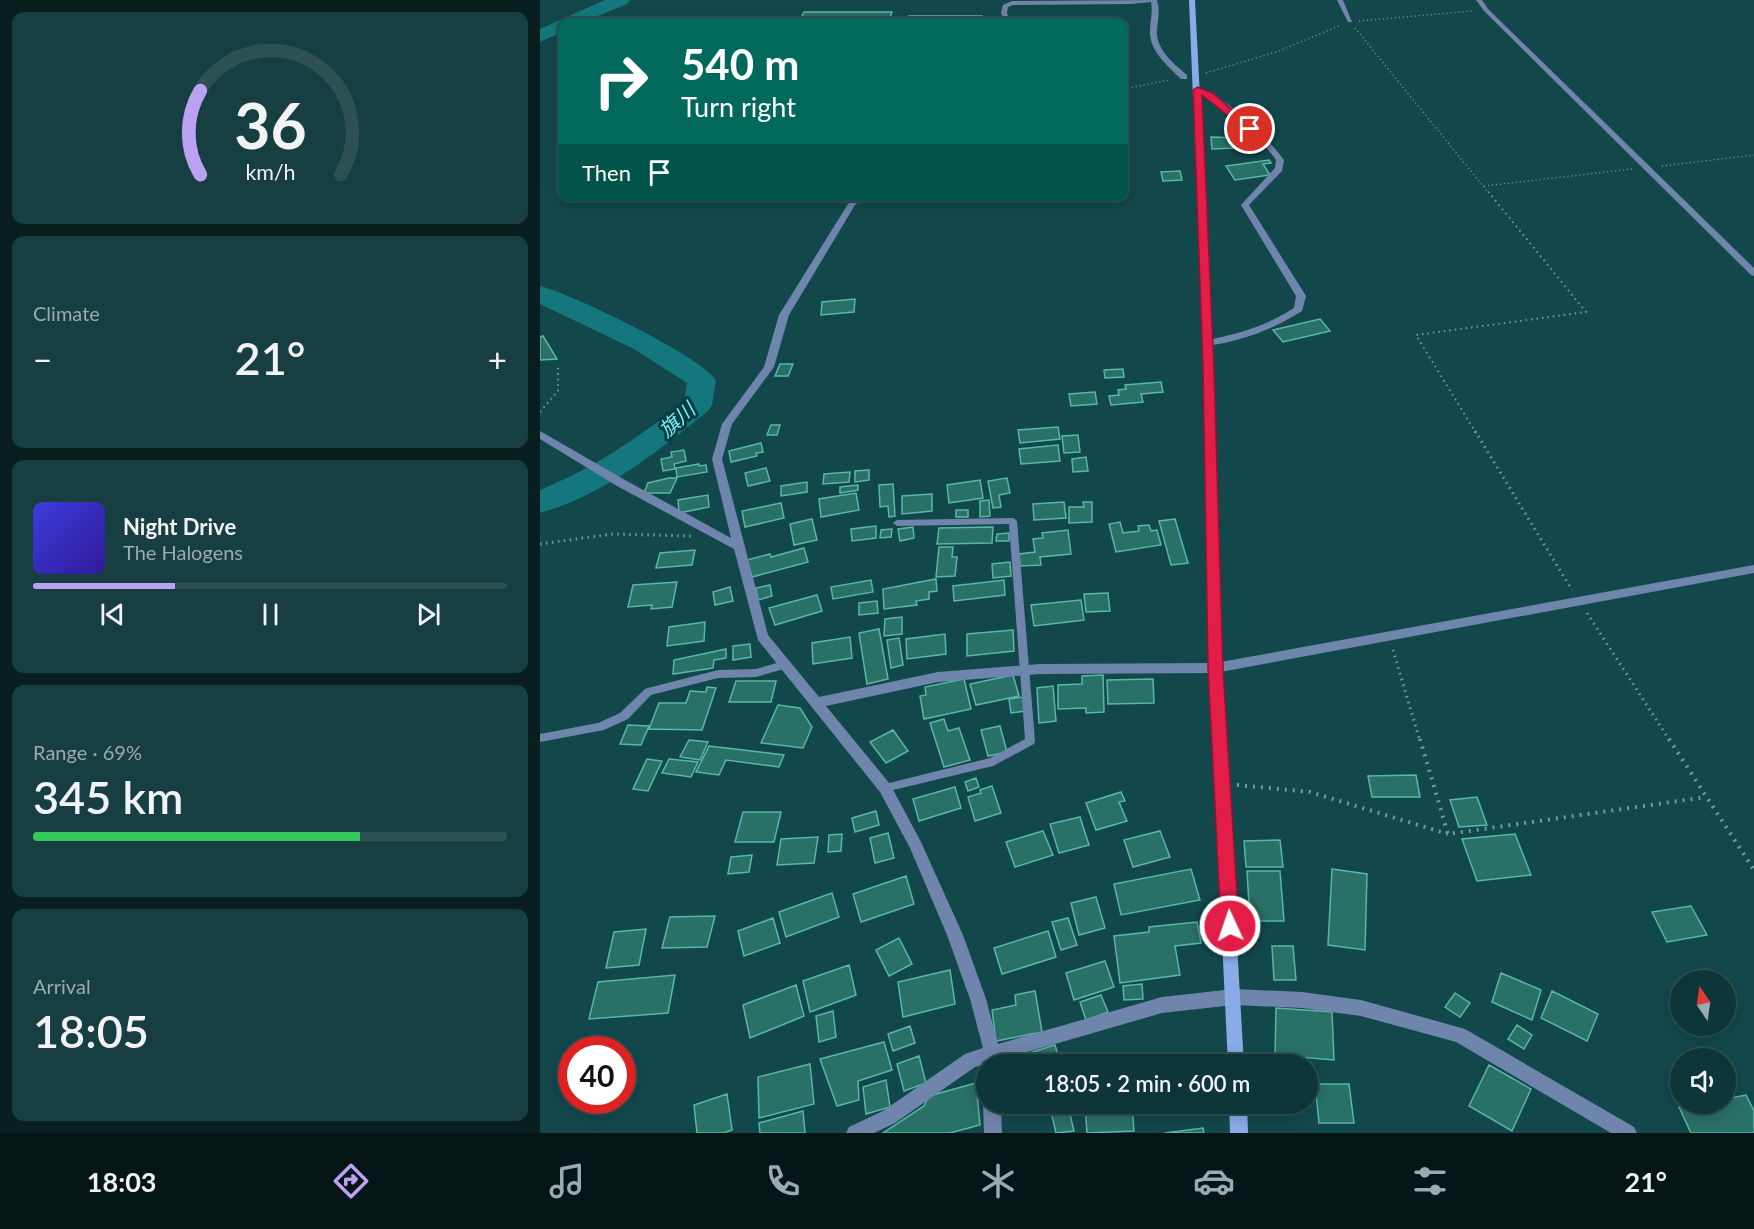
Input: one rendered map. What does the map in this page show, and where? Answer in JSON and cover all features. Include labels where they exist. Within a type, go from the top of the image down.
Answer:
[{"type":"street","points":[[1006,18],[1005,6],[1012,2],[1131,3],[1153,0],[1156,6],[1153,34],[1156,46],[1190,76],[1198,90],[1208,343],[1215,668],[1236,1054]]},
{"type":"street","points":[[1190,76],[1192,0]]},
{"type":"street","points":[[1340,0],[1350,21]]},
{"type":"street","points":[[1479,0],[1485,10],[1754,273]]},
{"type":"street","points":[[1198,90],[1219,102],[1274,150],[1280,160],[1279,169],[1245,205],[1301,296],[1299,309],[1274,325],[1242,338],[1208,343]]},
{"type":"street","points":[[855,201],[784,315],[768,367],[727,424],[717,459],[762,638],[885,788],[916,846],[955,935],[978,999],[991,1054]]},
{"type":"street","points":[[542,435],[621,483],[739,547]]},
{"type":"street","points":[[815,703],[938,677],[1026,670],[1215,668],[1754,569]]},
{"type":"street","points":[[1008,1054],[1162,1005],[1234,997],[1302,1000],[1361,1008],[1459,1035],[1628,1133]]},
{"type":"street","points":[[855,1133],[889,1117],[971,1059],[976,1059]]},
{"type":"street","points":[[992,1114],[993,1133]]},
{"type":"street","points":[[1238,1114],[1239,1133]]},
{"type":"lane","points":[[885,788],[993,762],[1030,741],[1013,520],[897,523]]},
{"type":"lane","points":[[540,738],[600,727],[624,716],[648,692],[718,674],[756,673],[784,665]]},
{"type":"path","points":[[1128,88],[1238,65],[1350,21],[1485,10]]},
{"type":"path","points":[[1350,21],[1586,312],[1416,335],[1579,601],[1754,870]]},
{"type":"path","points":[[1484,186],[1754,155]]},
{"type":"path","points":[[540,412],[558,391],[558,366]]},
{"type":"path","points":[[540,544],[613,534],[721,537]]},
{"type":"path","points":[[1389,636],[1448,834]]},
{"type":"path","points":[[1222,783],[1310,792],[1448,834],[1706,797]]},
{"type":"building","points":[[804,12],[892,12],[890,18],[801,18]]},
{"type":"building","points":[[909,16],[982,16],[981,18],[908,18]]},
{"type":"building","points":[[1211,137],[1240,138],[1240,141],[1251,142],[1252,151],[1235,148],[1212,149]]},
{"type":"building","points":[[1269,160],[1271,163],[1263,164],[1270,175],[1235,180],[1226,166]]},
{"type":"building","points":[[1180,171],[1182,180],[1163,181],[1161,172]]},
{"type":"building","points":[[855,299],[854,312],[821,315],[822,302]]},
{"type":"building","points":[[1320,319],[1330,331],[1283,342],[1273,330]]},
{"type":"building","points":[[543,336],[557,359],[540,360],[540,337]]},
{"type":"building","points":[[780,364],[793,364],[788,376],[775,376]]},
{"type":"building","points":[[1123,369],[1124,377],[1105,378],[1104,370]]},
{"type":"building","points":[[1161,382],[1163,392],[1141,394],[1143,402],[1111,405],[1109,396],[1119,395],[1118,390],[1126,389],[1125,385]]},
{"type":"building","points":[[1095,392],[1097,404],[1071,406],[1069,394]]},
{"type":"building","points":[[771,425],[780,425],[777,435],[767,435]]},
{"type":"building","points":[[1058,427],[1060,439],[1020,443],[1018,430]]},
{"type":"building","points":[[1078,435],[1080,452],[1064,453],[1062,436]]},
{"type":"building","points":[[761,443],[763,452],[756,453],[757,456],[731,462],[729,451]]},
{"type":"building","points":[[1058,445],[1060,461],[1021,464],[1019,449]]},
{"type":"building","points":[[684,450],[686,461],[674,464],[675,469],[663,471],[661,459],[672,457],[671,452]]},
{"type":"building","points":[[1086,457],[1088,471],[1073,472],[1072,459]]},
{"type":"building","points":[[699,464],[699,466],[706,465],[707,472],[677,477],[676,468]]},
{"type":"building","points":[[766,468],[770,481],[748,486],[745,473]]},
{"type":"building","points":[[869,470],[869,480],[855,482],[855,471]]},
{"type":"building","points":[[850,472],[849,482],[823,484],[824,474]]},
{"type":"building","points":[[677,478],[670,493],[644,493],[648,483]]},
{"type":"building","points":[[1007,478],[1010,493],[999,495],[1001,507],[993,508],[988,481]]},
{"type":"building","points":[[980,480],[983,498],[949,503],[947,485]]},
{"type":"building","points":[[807,482],[807,492],[781,496],[781,486]]},
{"type":"building","points":[[893,484],[895,516],[889,517],[888,506],[880,507],[879,485]]},
{"type":"building","points":[[858,485],[858,490],[840,493],[840,487]]},
{"type":"building","points":[[856,493],[859,510],[821,517],[819,499]]},
{"type":"building","points":[[932,494],[932,511],[902,514],[902,496]]},
{"type":"building","points":[[708,495],[709,507],[679,513],[678,500]]},
{"type":"building","points":[[989,500],[990,516],[980,517],[980,501]]},
{"type":"building","points":[[1064,502],[1066,518],[1034,520],[1033,504]]},
{"type":"building","points":[[1083,502],[1092,502],[1092,522],[1069,523],[1069,507],[1084,507]]},
{"type":"building","points":[[781,503],[784,518],[745,527],[742,511]]},
{"type":"building","points":[[956,510],[968,510],[968,517],[956,517]]},
{"type":"building","points":[[812,519],[817,540],[794,545],[790,524]]},
{"type":"building","points":[[1175,519],[1188,563],[1171,565],[1159,521]]},
{"type":"building","points":[[1120,522],[1123,533],[1139,531],[1138,526],[1149,525],[1151,531],[1157,530],[1161,545],[1116,552],[1109,524]]},
{"type":"building","points":[[876,526],[876,538],[852,541],[851,529]]},
{"type":"building","points":[[913,527],[914,538],[900,541],[898,529]]},
{"type":"building","points":[[993,527],[992,543],[937,544],[939,528]]},
{"type":"building","points":[[892,529],[891,537],[880,538],[881,530]]},
{"type":"building","points":[[1068,530],[1071,554],[1040,557],[1041,565],[1020,566],[1019,554],[1035,552],[1033,539],[1043,538],[1042,533]]},
{"type":"building","points":[[1009,533],[1009,541],[996,541],[997,534]]},
{"type":"building","points":[[939,547],[953,547],[952,557],[957,557],[955,576],[936,577]]},
{"type":"building","points":[[804,548],[808,562],[752,577],[747,560],[770,554],[771,557]]},
{"type":"building","points":[[695,550],[692,565],[656,568],[660,553]]},
{"type":"building","points":[[1010,562],[1011,576],[993,578],[992,564]]},
{"type":"building","points":[[936,579],[937,591],[929,592],[929,599],[916,601],[917,605],[884,609],[883,589]]},
{"type":"building","points":[[871,580],[873,592],[833,599],[831,587]]},
{"type":"building","points":[[1004,580],[1005,595],[954,601],[953,586]]},
{"type":"building","points":[[677,582],[672,607],[651,609],[652,605],[628,607],[633,585]]},
{"type":"building","points":[[770,585],[772,596],[758,600],[756,588]]},
{"type":"building","points":[[730,587],[733,601],[715,605],[713,592]]},
{"type":"building","points":[[1108,593],[1110,611],[1086,612],[1084,594]]},
{"type":"building","points":[[817,595],[822,611],[775,625],[769,608]]},
{"type":"building","points":[[1081,600],[1084,620],[1034,626],[1031,605]]},
{"type":"building","points":[[877,601],[878,613],[859,615],[859,603]]},
{"type":"building","points":[[902,617],[902,634],[884,636],[885,619]]},
{"type":"building","points":[[705,622],[704,641],[667,646],[669,627]]},
{"type":"building","points":[[879,629],[888,679],[867,684],[859,633]]},
{"type":"building","points":[[1013,630],[1014,651],[967,656],[967,634]]},
{"type":"building","points":[[945,634],[946,654],[907,659],[906,639]]},
{"type":"building","points":[[850,637],[852,658],[813,664],[812,643]]},
{"type":"building","points":[[899,638],[903,665],[891,668],[887,640]]},
{"type":"building","points":[[750,644],[751,657],[733,660],[733,646]]},
{"type":"building","points":[[726,649],[726,658],[714,660],[713,668],[673,674],[674,660]]},
{"type":"building","points":[[1013,675],[1019,696],[976,705],[970,684]]},
{"type":"building","points":[[1103,675],[1104,712],[1086,713],[1086,708],[1058,709],[1058,685],[1082,684],[1082,676]]},
{"type":"building","points":[[964,679],[971,709],[924,719],[920,696],[926,695],[925,687]]},
{"type":"building","points":[[1153,679],[1154,703],[1108,704],[1107,680]]},
{"type":"building","points":[[736,681],[776,681],[771,702],[729,702]]},
{"type":"building","points":[[1053,686],[1056,721],[1039,723],[1037,688]]},
{"type":"building","points":[[707,687],[716,688],[702,730],[649,729],[659,703],[686,703],[690,691],[706,692]]},
{"type":"building","points":[[1024,697],[1026,711],[1011,713],[1009,699]]},
{"type":"building","points":[[778,705],[800,708],[812,727],[803,748],[761,743]]},
{"type":"building","points":[[944,719],[948,731],[959,728],[970,760],[944,767],[930,723]]},
{"type":"building","points":[[628,725],[649,726],[641,745],[620,744]]},
{"type":"building","points":[[1000,726],[1007,752],[988,756],[981,730]]},
{"type":"building","points":[[893,730],[908,751],[886,763],[870,742]]},
{"type":"building","points":[[689,740],[708,742],[700,760],[680,757]]},
{"type":"building","points":[[709,746],[784,755],[779,767],[726,760],[719,775],[696,772]]},
{"type":"building","points":[[647,759],[662,761],[648,791],[633,789]]},
{"type":"building","points":[[669,759],[698,762],[691,777],[662,773]]},
{"type":"building","points":[[1416,775],[1420,797],[1372,797],[1368,776]]},
{"type":"building","points":[[976,778],[979,787],[968,791],[965,782]]},
{"type":"building","points":[[992,786],[1001,813],[975,821],[968,797]]},
{"type":"building","points":[[955,787],[961,808],[919,821],[913,799]]},
{"type":"building","points":[[1121,792],[1125,801],[1119,802],[1127,821],[1096,830],[1086,803]]},
{"type":"building","points":[[1477,797],[1487,825],[1459,827],[1450,800]]},
{"type":"building","points":[[876,811],[879,825],[855,832],[852,818]]},
{"type":"building","points":[[743,812],[781,812],[774,842],[735,842]]},
{"type":"building","points":[[1080,817],[1089,845],[1059,853],[1050,824]]},
{"type":"building","points":[[1043,831],[1053,855],[1015,867],[1006,842]]},
{"type":"building","points":[[1160,831],[1170,857],[1133,867],[1124,840]]},
{"type":"building","points":[[888,833],[894,858],[875,863],[870,838]]},
{"type":"building","points":[[842,834],[841,851],[828,852],[829,835]]},
{"type":"building","points":[[1515,834],[1531,875],[1477,881],[1462,839]]},
{"type":"building","points":[[818,837],[814,863],[777,865],[781,839]]},
{"type":"building","points":[[1280,840],[1283,867],[1246,867],[1244,841]]},
{"type":"building","points":[[752,855],[749,872],[728,874],[731,857]]},
{"type":"building","points":[[1191,869],[1200,900],[1121,915],[1114,884]]},
{"type":"building","points":[[1332,869],[1367,874],[1365,950],[1328,945]]},
{"type":"building","points":[[1247,871],[1280,871],[1284,921],[1250,921]]},
{"type":"building","points":[[906,876],[914,904],[861,922],[853,894]]},
{"type":"building","points":[[832,893],[839,917],[786,937],[779,912]]},
{"type":"building","points":[[1096,897],[1105,928],[1079,935],[1071,903]]},
{"type":"building","points":[[1691,906],[1707,935],[1667,942],[1652,912]]},
{"type":"building","points":[[715,916],[707,947],[662,948],[670,917]]},
{"type":"building","points":[[773,918],[780,943],[744,956],[738,931]]},
{"type":"building","points":[[1068,918],[1077,945],[1061,950],[1052,922]]},
{"type":"building","points":[[1197,922],[1201,943],[1175,946],[1180,975],[1120,983],[1114,936],[1149,932],[1149,927]]},
{"type":"building","points":[[646,929],[639,965],[606,968],[614,932]]},
{"type":"building","points":[[1048,931],[1056,957],[1002,974],[994,948]]},
{"type":"building","points":[[899,938],[912,964],[889,976],[876,950]]},
{"type":"building","points":[[1272,946],[1293,946],[1296,980],[1274,980]]},
{"type":"building","points":[[1105,961],[1114,987],[1074,1000],[1066,973]]},
{"type":"building","points":[[849,965],[856,995],[810,1012],[803,981]]},
{"type":"building","points":[[950,970],[955,1004],[903,1017],[898,982]]},
{"type":"building","points":[[1501,973],[1541,990],[1532,1020],[1492,1002]]},
{"type":"building","points":[[675,975],[668,1013],[589,1019],[598,982]]},
{"type":"building","points":[[1142,984],[1143,999],[1124,1000],[1123,986]]},
{"type":"building","points":[[796,985],[804,1016],[750,1038],[743,1005]]},
{"type":"building","points":[[1035,991],[1042,1032],[996,1041],[992,1010],[1016,1005],[1015,995]]},
{"type":"building","points":[[1552,991],[1598,1014],[1587,1041],[1541,1018]]},
{"type":"building","points":[[1455,993],[1470,1003],[1460,1017],[1445,1007]]},
{"type":"building","points":[[1101,995],[1108,1012],[1086,1020],[1080,1002]]},
{"type":"building","points":[[1276,1008],[1332,1012],[1334,1060],[1318,1059],[1318,1054],[1275,1054]]},
{"type":"building","points":[[833,1011],[836,1037],[819,1042],[816,1016]]},
{"type":"building","points":[[1517,1025],[1532,1035],[1524,1049],[1508,1039]]},
{"type":"building","points":[[910,1026],[915,1043],[893,1051],[888,1034]]},
{"type":"building","points":[[884,1042],[892,1070],[858,1081],[859,1100],[837,1106],[820,1059]]},
{"type":"building","points":[[1055,1045],[1058,1054],[1026,1054]]},
{"type":"building","points":[[919,1056],[926,1083],[904,1091],[897,1064]]},
{"type":"building","points":[[810,1064],[814,1104],[759,1118],[758,1077]]},
{"type":"building","points":[[1489,1065],[1531,1089],[1512,1131],[1469,1106]]},
{"type":"building","points":[[886,1080],[890,1107],[866,1114],[863,1087]]},
{"type":"building","points":[[976,1083],[976,1114],[979,1114],[980,1125],[950,1133],[883,1133],[924,1106],[929,1096]]},
{"type":"building","points":[[1318,1084],[1349,1084],[1354,1123],[1319,1123]]},
{"type":"building","points":[[727,1094],[732,1130],[723,1133],[697,1133],[694,1105]]},
{"type":"building","points":[[1746,1095],[1754,1111],[1754,1133],[1691,1133],[1682,1114],[1736,1114],[1736,1097]]},
{"type":"building","points":[[803,1111],[805,1133],[760,1133],[759,1123]]},
{"type":"building","points":[[1051,1114],[1070,1114],[1074,1131],[1056,1133]]},
{"type":"building","points":[[1086,1114],[1133,1114],[1134,1131],[1087,1133]]},
{"type":"building","points":[[1203,1128],[1204,1133],[1165,1133]]},
{"type":"waterway","name":"旗川","points":[[578,18],[621,0]]},
{"type":"waterway","name":"旗川","points":[[540,36],[558,27]]},
{"type":"waterway","name":"旗川","points":[[540,294],[644,344],[702,380],[698,405],[645,447],[586,483],[540,502]]},
{"type":"route","points":[[1230,926],[1215,668],[1209,369],[1198,90],[1211,96],[1250,129]]}]
